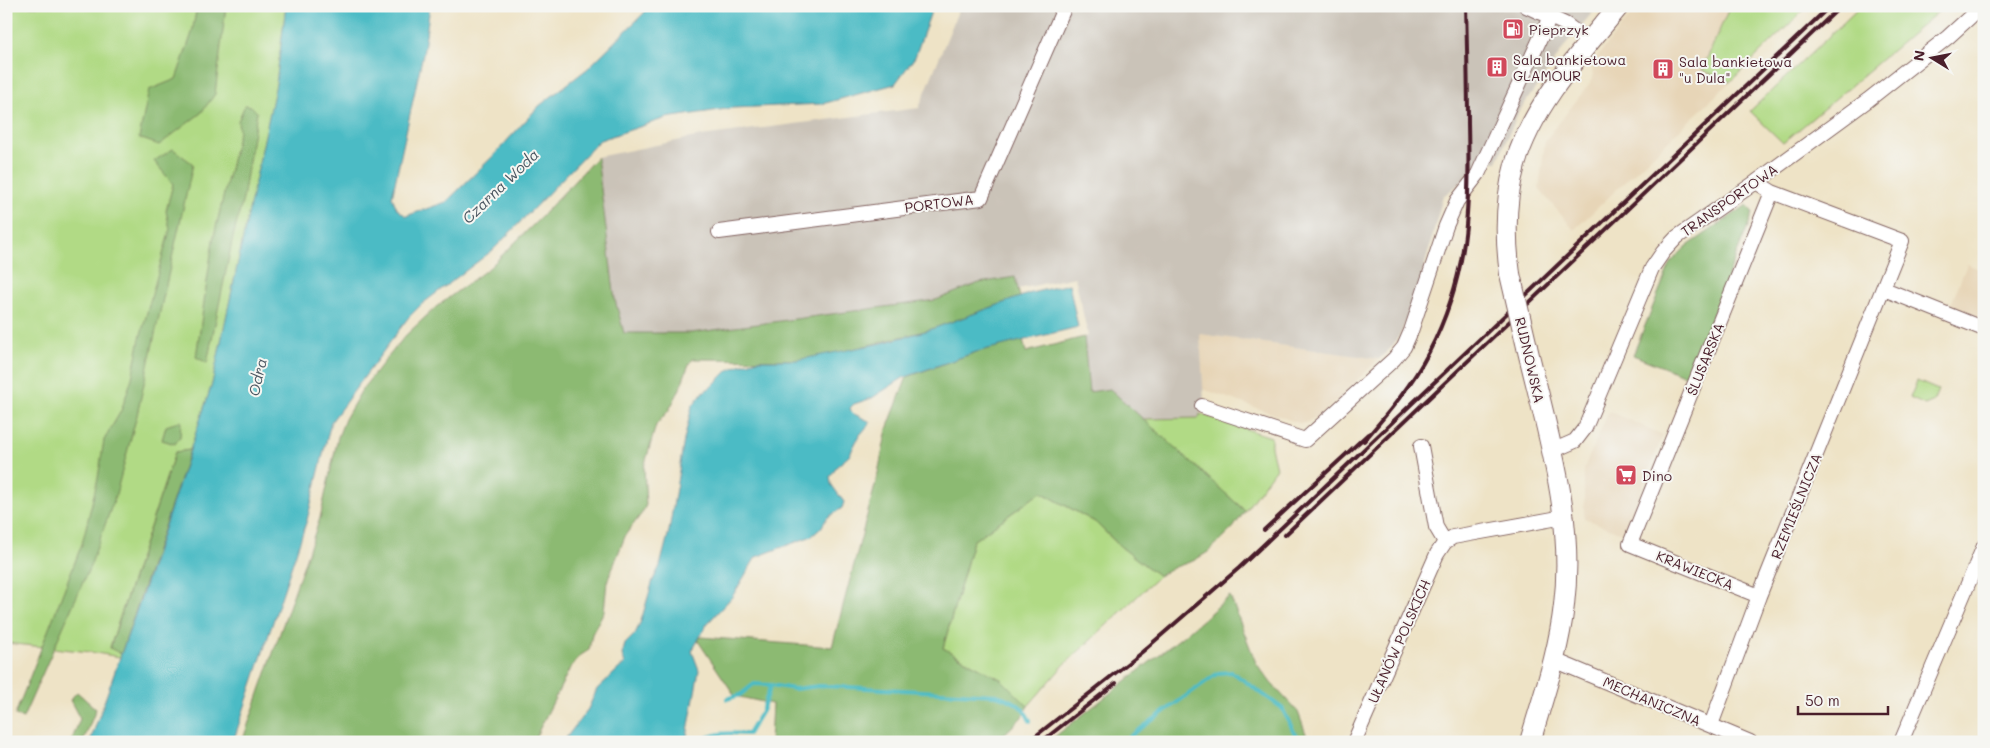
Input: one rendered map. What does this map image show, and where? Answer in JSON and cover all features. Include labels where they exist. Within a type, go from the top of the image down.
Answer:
[{"type":"main road","name":"RUDNOWSKA","points":[[1530,742],[1554,660],[1564,604],[1566,570],[1564,517],[1552,451],[1510,274],[1507,252],[1507,220],[1514,165],[1535,117],[1619,6]]},
{"type":"street","name":"PORTOWA","points":[[719,232],[981,198],[1065,6]]},
{"type":"street","points":[[1526,6],[1565,24],[1590,42]]},
{"type":"street","name":"TRANSPORTOWA","points":[[1552,451],[1575,441],[1585,428],[1652,268],[1677,237],[1868,100],[1948,37],[1982,6]]},
{"type":"street","points":[[1202,406],[1305,440],[1404,347],[1446,226],[1457,201],[1478,174],[1550,17]]},
{"type":"street","points":[[1756,182],[1772,192]]},
{"type":"street","name":"RZEMIEŚLNICZA","points":[[1711,725],[1759,596],[1902,241],[1772,192]]},
{"type":"street","name":"ŚLUSARSKA","points":[[1630,544],[1772,192]]},
{"type":"street","points":[[1884,289],[1984,329]]},
{"type":"street","points":[[1422,446],[1436,527],[1445,542],[1453,537],[1564,517]]},
{"type":"street","name":"UŁANÓW POLSKICH","points":[[1354,742],[1437,554],[1445,542]]},
{"type":"street","name":"KRAWIECKA","points":[[1630,544],[1759,596]]},
{"type":"street","points":[[1901,742],[1984,546]]},
{"type":"street","name":"MECHANICZNA","points":[[1554,660],[1750,742]]},
{"type":"shaded area","points":[[960,6],[1598,6],[1570,39],[1518,113],[1497,162],[1479,161],[1462,182],[1443,196],[1419,287],[1402,331],[1391,348],[1379,359],[1200,334],[1204,402],[1199,418],[1143,419],[1110,389],[1089,392],[1084,337],[1088,336],[1075,277],[1018,289],[1015,277],[979,283],[936,300],[691,333],[624,333],[615,300],[597,157],[701,136],[919,108]]},
{"type":"shaded area","points":[[1638,6],[1730,6],[1702,70],[1730,82],[1574,230],[1539,189],[1545,141],[1593,79],[1592,63]]},
{"type":"shaded area","points":[[1967,264],[1984,271],[1984,321],[1950,307]]},
{"type":"shaded area","points":[[1200,334],[1379,359],[1325,411],[1306,423],[1299,423],[1203,389]]},
{"type":"shaded area","points":[[1609,411],[1663,435],[1624,534],[1584,518],[1584,468]]},
{"type":"green space","points":[[6,6],[286,6],[276,84],[212,384],[190,450],[175,452],[110,647],[121,654],[120,657],[6,643]]},
{"type":"green space","points":[[197,6],[226,6],[215,94],[201,113],[159,145],[139,138],[149,90],[176,79],[192,33]]},
{"type":"green space","points":[[1730,6],[1808,6],[1730,82],[1702,70]]},
{"type":"green space","points":[[1861,6],[1945,6],[1783,143],[1750,111]]},
{"type":"green space","points":[[245,105],[251,106],[257,112],[243,199],[233,237],[207,363],[196,357],[213,240],[239,131],[238,121]]},
{"type":"green space","points":[[173,149],[193,164],[137,415],[116,494],[91,564],[23,718],[15,715],[82,544],[98,478],[104,440],[121,411],[132,378],[140,338],[170,229],[166,211],[173,184],[154,161]]},
{"type":"green space","points":[[597,157],[615,300],[624,333],[691,333],[936,300],[979,283],[1015,277],[1020,297],[929,330],[837,353],[796,360],[693,359],[669,410],[656,425],[644,467],[646,505],[626,534],[607,582],[604,611],[592,634],[589,650],[581,655],[570,668],[533,742],[242,742],[320,518],[338,437],[345,419],[363,388],[405,336],[436,307],[489,268],[538,220]]},
{"type":"green space","points":[[1747,205],[1753,213],[1688,377],[1633,355],[1671,262],[1686,247]]},
{"type":"green space","points":[[1084,337],[1089,392],[1110,389],[1245,511],[1233,528],[1208,552],[1159,576],[1121,547],[1095,522],[1041,492],[973,541],[943,648],[1002,680],[1028,706],[1021,718],[996,742],[770,742],[772,704],[735,696],[698,641],[700,637],[832,647],[877,478],[887,429],[907,377],[976,352],[1023,340],[1026,352]]},
{"type":"green space","points":[[1917,381],[1938,390],[1934,401],[1925,405],[1910,398]]},
{"type":"green space","points":[[1200,414],[1271,437],[1271,447],[1276,468],[1245,511],[1143,419],[1199,418]]},
{"type":"green space","points":[[181,421],[180,437],[175,444],[162,440],[166,426]]},
{"type":"green space","points":[[190,450],[121,654],[110,648],[175,452]]},
{"type":"green space","points":[[1041,492],[1095,522],[1121,547],[1159,576],[1063,666],[1028,706],[1002,680],[943,648],[973,541]]},
{"type":"green space","points":[[1230,596],[1256,663],[1271,683],[1298,712],[1309,742],[1048,742],[1183,636]]},
{"type":"green space","points":[[77,692],[96,709],[83,742],[71,742],[80,719],[70,700]]},
{"type":"water","points":[[286,6],[430,6],[424,49],[392,197],[397,209],[406,216],[446,202],[493,156],[539,106],[587,69],[644,13],[648,6],[933,6],[915,57],[895,84],[822,104],[733,108],[666,118],[600,140],[493,250],[422,304],[408,318],[331,422],[307,520],[233,742],[90,742],[143,592],[212,384],[276,84]]},
{"type":"water","points":[[1069,284],[1078,327],[976,352],[903,378],[872,398],[854,404],[850,408],[852,413],[871,422],[859,436],[849,456],[836,467],[830,477],[831,484],[844,502],[842,508],[827,518],[821,528],[812,536],[756,557],[732,597],[707,624],[692,651],[699,670],[686,742],[563,742],[588,709],[597,689],[625,663],[622,655],[625,644],[635,634],[641,621],[653,580],[660,566],[669,531],[684,440],[692,406],[703,392],[711,387],[727,371],[740,365],[758,360],[797,360],[882,343],[929,330],[1031,293]]},
{"type":"waterway","points":[[1122,742],[1218,673],[1232,672],[1282,708],[1299,742]]},
{"type":"waterway","points":[[727,699],[740,695],[754,684],[771,685]]},
{"type":"waterway","points":[[700,742],[717,734],[748,734],[762,711],[771,685],[794,689],[819,686],[996,695],[1021,707],[1030,721]]},
{"type":"railway","points":[[1364,441],[1399,398],[1429,352],[1442,324],[1459,268],[1464,241],[1468,184],[1466,6]]},
{"type":"railway","points":[[1028,742],[1142,652],[1239,568],[1830,6]]},
{"type":"railway","points":[[1285,535],[1841,6]]},
{"type":"railway","points":[[1264,530],[1368,434]]},
{"type":"railway","points":[[1041,742],[1116,683]]},
{"type":"place","name":"Pieprzyk","points":[[1513,29]]},
{"type":"place","name":"Sala bankietowa GLAMOUR","points":[[1497,67]]},
{"type":"place","name":"Sala bankietowa \"u Dula\"","points":[[1663,69]]},
{"type":"place","name":"Dino","points":[[1626,475]]},
{"type":"water label","name":"Czarna Woda","points":[[500,186]]},
{"type":"water label","name":"Odra","points":[[257,377]]}]
